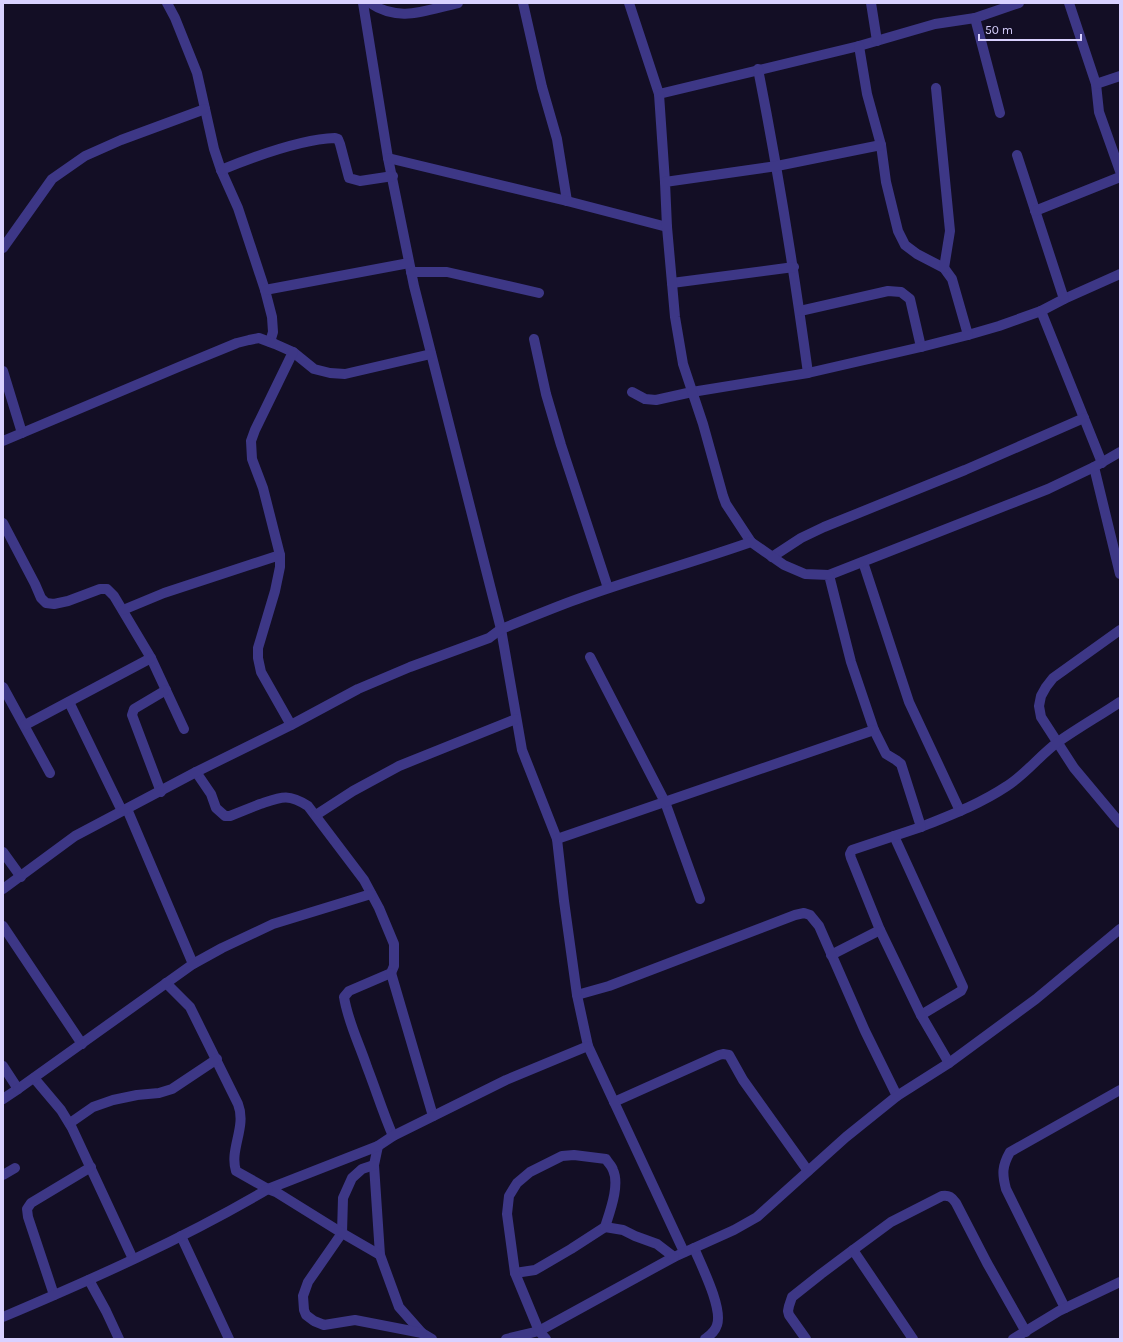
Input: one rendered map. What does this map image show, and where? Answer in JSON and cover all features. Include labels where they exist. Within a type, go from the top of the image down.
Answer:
[{"type":"street","points":[[167,3],[175,18],[197,73],[206,109],[208,128],[221,170],[238,208],[265,290],[272,317],[273,332],[270,342]]},
{"type":"street","points":[[363,3],[388,158],[393,176],[410,267],[501,629],[522,750],[557,839],[577,995],[588,1046],[614,1102],[679,1255]]},
{"type":"street","points":[[370,3],[386,12],[405,14],[458,3]]},
{"type":"street","points":[[523,3],[542,87],[557,139],[567,201]]},
{"type":"street","points":[[629,3],[659,94],[667,227],[675,317],[683,364],[726,504],[751,542],[784,565],[805,574],[829,575],[1048,489],[1098,465],[1120,452]]},
{"type":"street","points":[[871,3],[877,41]]},
{"type":"street","points":[[659,94],[859,46],[935,24],[975,18],[1019,3]]},
{"type":"street","points":[[1069,3],[1096,84],[1100,112],[1120,170]]},
{"type":"street","points":[[975,18],[1000,113]]},
{"type":"street","points":[[859,46],[867,94],[881,145],[886,182],[898,231],[905,245],[917,254],[944,268],[952,279],[968,335]]},
{"type":"street","points":[[758,70],[777,166],[794,267],[808,372]]},
{"type":"street","points":[[1096,84],[1120,76]]},
{"type":"street","points":[[936,88],[950,231],[944,268]]},
{"type":"street","points":[[3,248],[52,179],[85,156],[121,140],[206,109]]},
{"type":"street","points":[[221,170],[295,144],[335,138],[338,139],[340,144],[350,178],[360,182],[393,176]]},
{"type":"street","points":[[665,182],[777,166],[881,145]]},
{"type":"street","points":[[1016,155],[1064,299]]},
{"type":"street","points":[[388,158],[567,201],[667,227]]},
{"type":"street","points":[[1035,211],[1120,177]]},
{"type":"street","points":[[265,290],[410,267],[447,272],[539,293]]},
{"type":"street","points":[[672,283],[794,267]]},
{"type":"street","points":[[632,392],[645,399],[656,400],[692,392],[808,372],[921,348],[999,326],[1041,311],[1120,274]]},
{"type":"street","points":[[800,311],[888,291],[901,292],[910,299],[921,348]]},
{"type":"street","points":[[1041,311],[1084,418],[1098,465],[1116,537],[1114,554],[1120,574]]},
{"type":"street","points":[[3,441],[237,343],[259,338],[292,352],[314,369],[330,373],[345,374],[431,354]]},
{"type":"street","points":[[534,339],[546,394],[561,445],[608,588]]},
{"type":"street","points":[[291,725],[261,672],[258,658],[258,648],[275,591],[280,567],[280,554],[263,488],[252,458],[251,441],[292,352]]},
{"type":"street","points":[[3,371],[22,433]]},
{"type":"street","points":[[772,557],[801,538],[824,527],[957,473],[1084,418]]},
{"type":"street","points":[[3,523],[41,598],[46,603],[54,604],[68,601],[100,589],[107,589],[114,596],[151,658],[184,729]]},
{"type":"street","points":[[3,889],[75,836],[358,689],[417,664],[489,638],[501,629],[554,608],[608,588],[700,560],[751,542]]},
{"type":"street","points":[[123,610],[164,593],[280,554]]},
{"type":"street","points":[[863,562],[909,702],[960,811]]},
{"type":"street","points":[[829,575],[851,662],[874,730],[886,754],[901,764],[921,827]]},
{"type":"street","points":[[1120,630],[1053,678],[1046,686],[1038,706],[1041,717],[1074,768],[1120,823]]},
{"type":"street","points":[[590,657],[665,802],[700,899]]},
{"type":"street","points":[[25,725],[151,658]]},
{"type":"street","points":[[3,688],[25,725],[50,773]]},
{"type":"street","points":[[161,792],[132,715],[134,709],[166,690]]},
{"type":"street","points":[[69,702],[125,810],[193,964]]},
{"type":"street","points":[[949,1063],[921,1015],[880,930],[850,854],[852,850],[921,827],[960,811],[993,795],[1024,774],[1057,742],[1120,702]]},
{"type":"street","points":[[316,815],[353,791],[399,766],[516,719]]},
{"type":"street","points":[[557,839],[874,730]]},
{"type":"street","points":[[196,772],[211,794],[216,808],[225,816],[230,816],[279,797],[300,801],[308,806],[364,880],[379,908],[394,944],[394,966],[391,973],[433,1116]]},
{"type":"street","points":[[894,836],[963,987],[963,989],[958,993],[921,1015]]},
{"type":"street","points":[[3,852],[21,876]]},
{"type":"street","points":[[3,1099],[193,964],[222,948],[273,924],[371,894]]},
{"type":"street","points":[[577,995],[609,986],[773,923],[804,913],[810,915],[819,926],[865,1031],[897,1096]]},
{"type":"street","points":[[3,926],[82,1044]]},
{"type":"street","points":[[506,1339],[542,1335],[679,1255],[734,1230],[757,1217],[846,1137],[897,1096],[949,1063],[1036,999],[1120,929]]},
{"type":"street","points":[[831,955],[880,930]]},
{"type":"street","points":[[391,973],[349,991],[344,997],[350,1024],[393,1136]]},
{"type":"street","points":[[166,983],[190,1007],[217,1059],[241,1112],[241,1120],[234,1156],[236,1171],[276,1192],[342,1234],[380,1255]]},
{"type":"street","points":[[3,1317],[89,1280],[181,1236],[220,1217],[268,1189],[378,1146],[393,1136],[506,1080],[588,1046]]},
{"type":"street","points":[[614,1102],[719,1055],[726,1054],[733,1061],[744,1080],[808,1171]]},
{"type":"street","points":[[70,1124],[93,1107],[113,1100],[137,1095],[159,1093],[172,1089],[217,1059]]},
{"type":"street","points":[[3,1066],[18,1089]]},
{"type":"street","points":[[34,1078],[61,1110],[70,1124],[133,1259]]},
{"type":"street","points":[[1065,1308],[1006,1189],[1003,1172],[1004,1162],[1010,1152],[1120,1090]]},
{"type":"street","points":[[378,1146],[374,1165],[380,1255],[400,1307],[422,1333],[432,1339]]},
{"type":"street","points":[[515,1273],[535,1270],[605,1227],[611,1210],[616,1181],[613,1169],[606,1159],[574,1155],[562,1156],[530,1172],[517,1184],[509,1196],[507,1214],[515,1273],[542,1335]]},
{"type":"street","points":[[374,1165],[362,1169],[352,1178],[343,1198],[342,1234],[308,1282],[304,1296],[304,1310],[306,1315],[314,1322],[324,1325],[355,1320],[422,1333]]},
{"type":"street","points":[[54,1295],[27,1210],[31,1203],[91,1167]]},
{"type":"street","points":[[3,1175],[15,1168]]},
{"type":"street","points":[[806,1339],[791,1321],[788,1312],[792,1297],[820,1274],[891,1222],[942,1196],[951,1196],[956,1203],[987,1263],[1026,1332]]},
{"type":"street","points":[[605,1227],[623,1230],[679,1255]]},
{"type":"street","points":[[181,1236],[229,1339]]},
{"type":"street","points":[[694,1248],[713,1295],[718,1313],[718,1325],[714,1332],[705,1339]]},
{"type":"street","points":[[853,1250],[914,1339]]},
{"type":"street","points":[[89,1280],[106,1311],[118,1339]]},
{"type":"street","points":[[1013,1339],[1065,1308],[1120,1282]]}]
